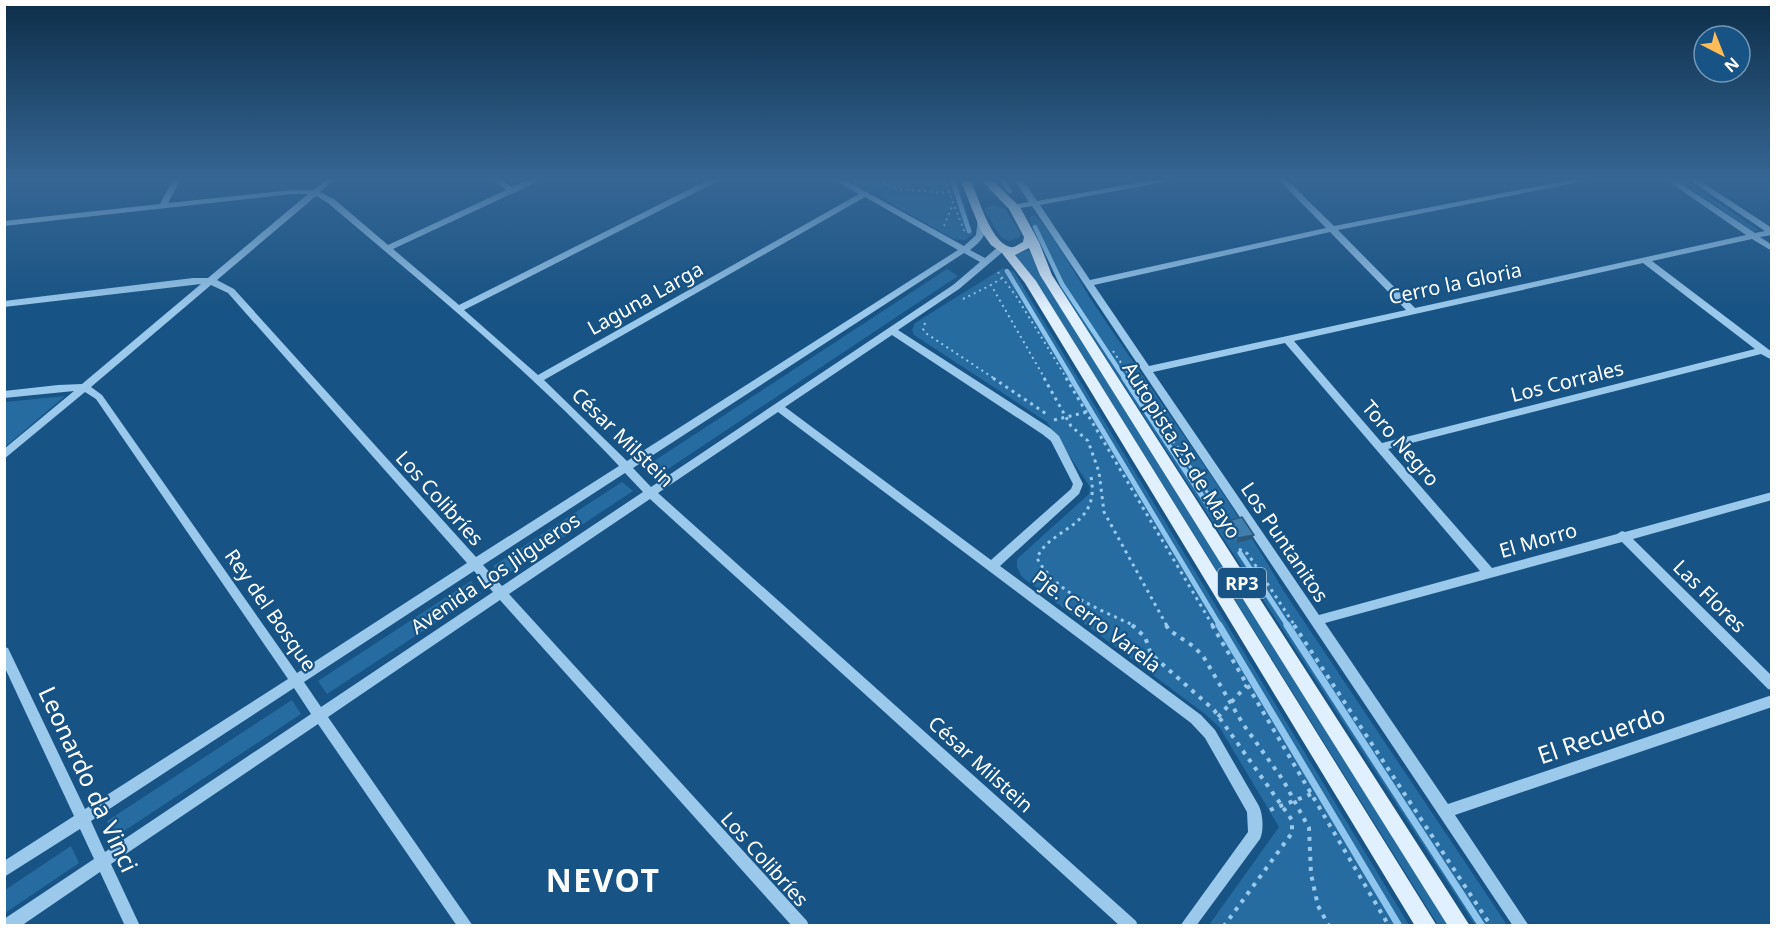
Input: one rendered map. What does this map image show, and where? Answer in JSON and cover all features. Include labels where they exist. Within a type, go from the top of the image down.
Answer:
[{"type":"main road","name":"RP3","points":[[987,222],[992,240],[1005,249]]},
{"type":"main road","name":"RP3","points":[[1021,222],[1030,237]]},
{"type":"main road","points":[[1005,249],[1025,247],[1030,237]]},
{"type":"main road","name":"Autopista 25 de Mayo","points":[[1030,237],[1046,275],[1460,926]]},
{"type":"main road","name":"Autopista 25 de Mayo","points":[[1005,249],[1030,281],[1427,926]]},
{"type":"street","points":[[4,225],[26,222]]},
{"type":"street","points":[[4,455],[279,222]]},
{"type":"street","name":"César Milstein","points":[[356,222],[536,380],[628,466],[651,493],[1131,926]]},
{"type":"street","points":[[386,249],[442,222]]},
{"type":"street","points":[[457,310],[628,222]]},
{"type":"street","name":"Laguna Larga","points":[[536,380],[816,222]]},
{"type":"street","points":[[916,222],[986,262]]},
{"type":"street","name":"Avenida Los Jilgueros","points":[[4,870],[964,250],[981,237],[982,222]]},
{"type":"street","name":"Los Puntanitos","points":[[1048,222],[1522,926]]},
{"type":"street","points":[[1326,222],[1413,311]]},
{"type":"street","points":[[1088,284],[1365,222]]},
{"type":"street","points":[[1732,222],[1772,249]]},
{"type":"street","points":[[1758,222],[1772,232]]},
{"type":"street","name":"Cerro la Gloria","points":[[1147,370],[1772,232]]},
{"type":"street","name":"Avenida Los Jilgueros","points":[[7,926],[956,287],[1005,249]]},
{"type":"street","points":[[1645,260],[1767,354]]},
{"type":"street","points":[[4,304],[193,281],[211,281]]},
{"type":"street","name":"Los Colibríes","points":[[211,281],[231,291],[802,926]]},
{"type":"street","points":[[891,330],[1046,431],[1055,440],[1078,484],[1075,491],[992,566]]},
{"type":"street","name":"Toro Negro","points":[[1286,338],[1489,573]]},
{"type":"street","name":"Los Corrales","points":[[1380,447],[1767,354]]},
{"type":"street","points":[[4,395],[85,387]]},
{"type":"street","name":"Rey del Bosque","points":[[85,387],[99,397],[466,926]]},
{"type":"street","name":"Pje. Cerro Varela","points":[[777,406],[1196,719],[1206,730],[1254,811],[1254,816]]},
{"type":"street","name":"El Morro","points":[[1315,621],[1622,535],[1772,496]]},
{"type":"street","name":"Las Flores","points":[[1622,535],[1772,685]]},
{"type":"street","name":"Leonardo da Vinci","points":[[4,652],[133,926]]},
{"type":"street","name":"El Recuerdo","points":[[1446,811],[1772,701]]},
{"type":"street","points":[[1187,926],[1255,834],[1254,816]]},
{"type":"path","points":[[942,231],[946,222]]},
{"type":"path","points":[[962,222],[968,235],[965,237]]},
{"type":"path","points":[[998,272],[1016,296],[1087,411],[1389,926]]},
{"type":"path","points":[[960,301],[1002,278]]},
{"type":"path","points":[[991,285],[1071,426],[1088,441],[1096,459],[1104,512],[1169,630],[1203,656],[1230,703],[1295,800],[1309,828],[1311,874],[1318,906],[1329,926]]},
{"type":"path","points":[[933,318],[924,324],[923,329],[927,334],[1043,409],[1059,430]]},
{"type":"path","points":[[1110,345],[1209,495],[1214,506],[1214,517]]},
{"type":"path","points":[[1053,420],[1087,411]]},
{"type":"path","points":[[1086,469],[1092,479],[1094,497],[1086,514],[1040,551],[1037,558],[1039,563],[1045,573],[1055,581],[1103,612],[1135,626],[1146,637],[1150,654],[1219,716],[1292,820],[1292,833],[1224,926]]},
{"type":"path","points":[[1233,547],[1248,554],[1491,926]]},
{"type":"path","points":[[1206,730],[1247,685]]},
{"type":"path","points":[[1254,816],[1328,787]]},
{"type":"shaded area","points":[[924,222],[970,222],[973,234],[965,240],[954,239]]},
{"type":"shaded area","points":[[992,222],[1014,222],[1021,234],[1019,238],[1008,241],[1001,237]]},
{"type":"shaded area","points":[[1042,222],[1055,242],[1092,301],[1214,480],[1283,590],[1507,925],[1475,925],[1061,289],[1031,223]]},
{"type":"shaded area","points":[[1740,222],[1747,222],[1758,230],[1753,231]]},
{"type":"shaded area","points":[[1029,250],[1047,284],[1450,925],[1438,925],[1045,296],[1015,254]]},
{"type":"shaded area","points":[[1003,268],[1014,272],[1409,925],[1209,925],[1279,827],[1220,728],[1205,714],[1022,577],[1017,567],[1017,559],[1089,494],[1090,487],[1047,422],[914,335],[912,330],[915,323]]},
{"type":"shaded area","points":[[947,269],[958,276],[662,473],[651,463]]},
{"type":"shaded area","points":[[65,396],[5,447],[5,402]]},
{"type":"shaded area","points":[[622,482],[633,491],[503,577],[493,566]]},
{"type":"shaded area","points":[[471,581],[481,593],[327,694],[318,681]]},
{"type":"shaded area","points":[[292,700],[301,714],[115,837],[107,821]]},
{"type":"shaded area","points":[[71,846],[79,863],[5,913],[5,890]]},
{"type":"building","points":[[1242,517],[1254,535],[1238,538],[1227,521]]},
{"type":"waterway","points":[[966,222],[969,231]]},
{"type":"waterway","points":[[1035,227],[1062,284],[1125,379]]},
{"type":"waterway","points":[[1007,271],[1072,379]]},
{"type":"waterway","points":[[1071,378],[1220,626]]},
{"type":"waterway","points":[[1124,378],[1210,508]]},
{"type":"waterway","points":[[1240,553],[1288,626]]},
{"type":"waterway","points":[[1219,625],[1399,926]]},
{"type":"waterway","points":[[1287,625],[1482,926]]},
{"type":"district","name":"NEVOT","points":[[603,879]]}]
